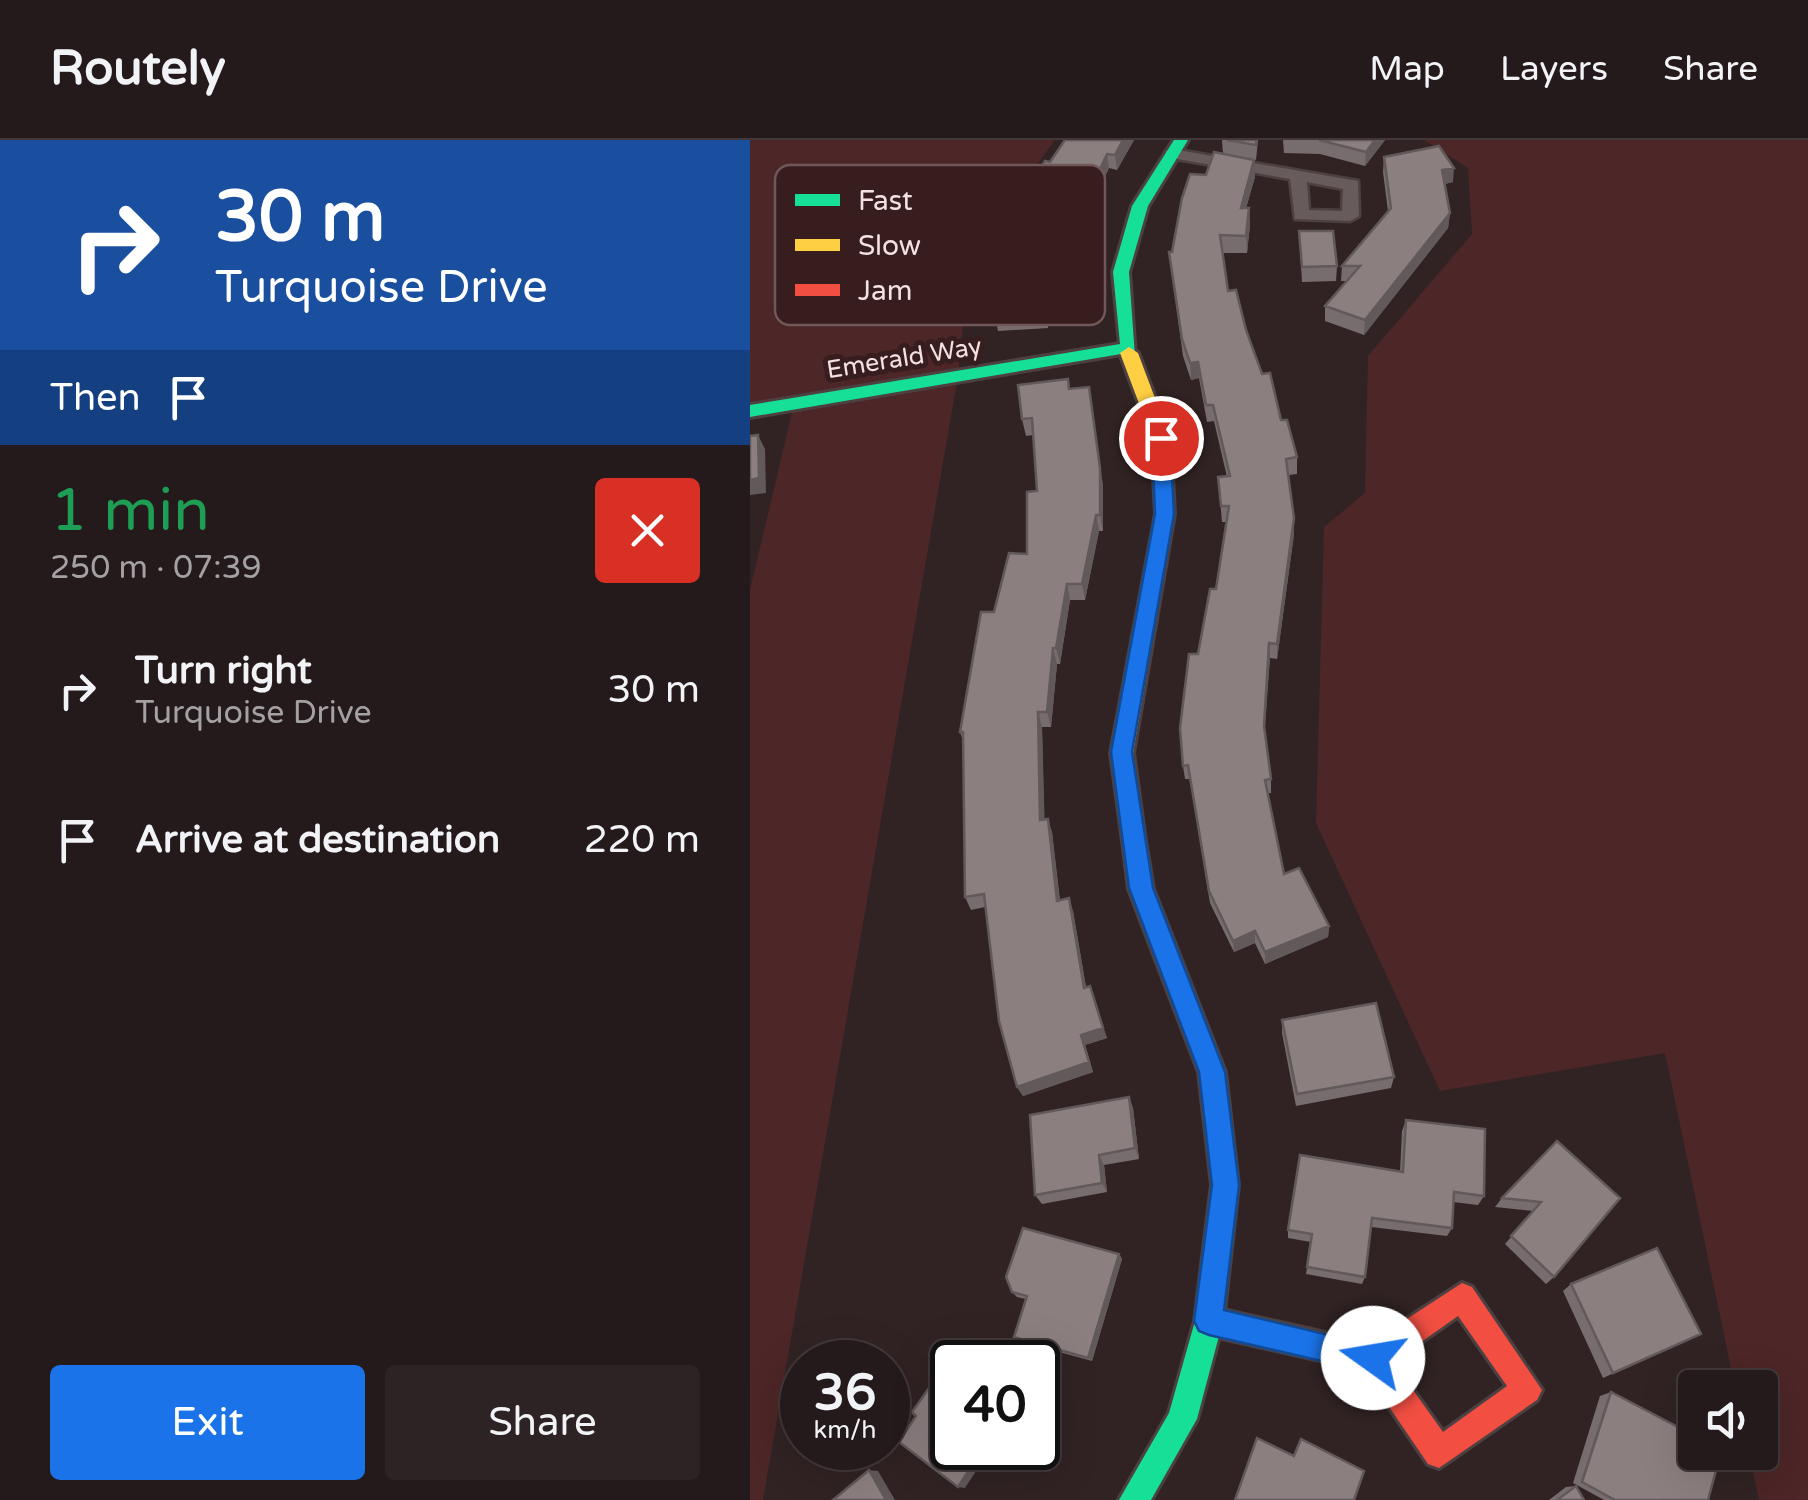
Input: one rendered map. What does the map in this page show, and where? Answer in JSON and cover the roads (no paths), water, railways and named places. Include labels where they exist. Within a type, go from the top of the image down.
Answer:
[{"type":"street","points":[[1134,1500],[1182,1419],[1209,1321],[1226,1185],[1212,1072],[1141,888],[1122,752],[1165,514],[1161,438],[1127,348],[1121,272],[1140,206],[1177,147],[1298,175]]},
{"type":"street","name":"Emerald Way","points":[[750,411],[1127,348]]},
{"type":"street","points":[[1209,1321],[1373,1358],[1438,1453],[1527,1390],[1462,1297],[1373,1358]]}]
